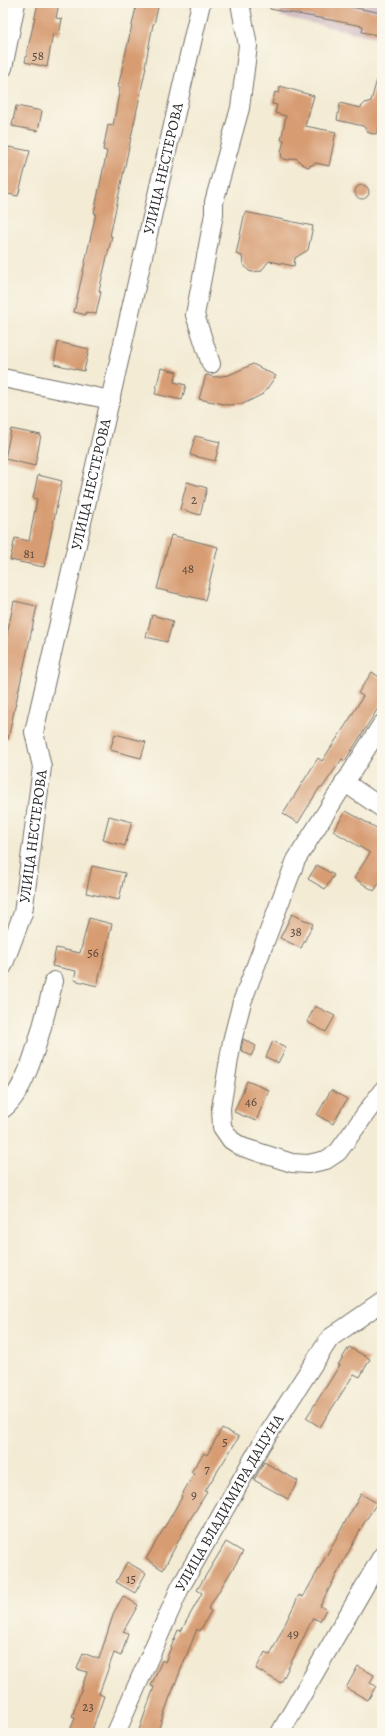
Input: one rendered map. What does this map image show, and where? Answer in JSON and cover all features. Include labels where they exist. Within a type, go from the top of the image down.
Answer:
[{"type":"street","points":[[3,68],[16,3]]},
{"type":"street","name":"УЛИЦА НЕСТЕРОВА","points":[[3,966],[23,913],[42,767],[34,732],[201,3]]},
{"type":"street","points":[[211,364],[195,315],[214,214],[214,202],[240,108],[248,46],[240,3]]},
{"type":"street","points":[[3,378],[111,400]]},
{"type":"street","points":[[382,724],[296,860],[242,1002],[232,1041],[221,1108],[222,1127],[230,1140],[242,1147],[292,1163],[308,1164],[326,1160],[338,1152],[382,1092]]},
{"type":"street","points":[[344,782],[382,808]]},
{"type":"street","points":[[3,1110],[19,1091],[29,1070],[54,981]]},
{"type":"street","name":"УЛИЦА ВЛАДИМИРА ДАЦУНА","points":[[116,1733],[180,1588],[261,1445],[330,1338],[382,1302]]},
{"type":"street","points":[[280,1733],[379,1568]]},
{"type":"shaded area","points":[[282,3],[382,3],[382,39],[280,16]]},
{"type":"building","points":[[38,3],[59,3],[56,18],[62,19],[59,35],[53,33],[47,67],[25,62]]},
{"type":"building","points":[[137,3],[159,3],[153,24],[146,67],[110,236],[112,236],[99,291],[101,292],[96,314],[86,312],[86,315],[74,312],[96,213],[94,213],[107,151],[103,150],[108,125],[113,126],[120,88],[118,87]]},
{"type":"building","points":[[270,3],[347,3],[346,6],[382,13],[382,36],[362,32],[363,26],[270,9]]},
{"type":"building","points":[[378,76],[382,76],[382,125],[380,125],[378,132],[375,134],[369,133],[363,126],[337,120],[340,103],[360,108],[365,103],[371,101]]},
{"type":"building","points":[[280,86],[314,96],[305,126],[336,132],[329,166],[316,163],[308,167],[296,158],[288,160],[282,158],[281,152],[284,140],[281,140],[286,116],[275,113],[277,105],[272,104],[275,92],[279,93]]},
{"type":"building","points":[[16,106],[42,111],[38,131],[12,126]]},
{"type":"building","points":[[9,147],[30,151],[18,196],[3,193],[3,176]]},
{"type":"building","points":[[362,185],[367,187],[369,192],[367,197],[362,199],[357,197],[355,192],[357,187]]},
{"type":"building","points":[[245,212],[313,226],[308,250],[295,258],[294,266],[269,261],[261,271],[249,271],[243,264],[242,256],[236,254]]},
{"type":"building","points":[[58,342],[89,349],[84,371],[54,364]]},
{"type":"building","points":[[253,364],[276,376],[263,394],[243,404],[228,405],[199,399],[206,375],[215,377],[229,375]]},
{"type":"building","points":[[161,368],[177,372],[174,382],[186,385],[182,400],[155,394]]},
{"type":"building","points":[[11,429],[41,435],[35,466],[5,459]]},
{"type":"building","points":[[195,436],[220,442],[215,461],[190,455]]},
{"type":"building","points":[[38,475],[62,481],[44,567],[10,560],[15,538],[29,541],[37,499],[33,498]]},
{"type":"building","points":[[187,482],[207,488],[200,515],[180,509]]},
{"type":"building","points":[[171,535],[218,547],[205,600],[157,589]]},
{"type":"building","points":[[14,601],[37,606],[8,739],[3,739],[3,653]]},
{"type":"building","points":[[152,615],[173,621],[167,642],[146,637]]},
{"type":"building","points":[[372,672],[382,679],[382,702],[345,761],[342,759],[322,788],[320,787],[298,823],[283,814],[318,758],[322,761],[349,720],[363,696],[358,693]]},
{"type":"building","points":[[115,734],[146,742],[141,758],[110,750]]},
{"type":"building","points":[[346,811],[382,831],[382,879],[374,891],[354,878],[370,853],[333,831]]},
{"type":"building","points":[[109,816],[132,822],[125,846],[103,840]]},
{"type":"building","points":[[317,865],[334,875],[325,889],[308,879]]},
{"type":"building","points":[[92,866],[125,873],[119,900],[86,893]]},
{"type":"building","points":[[292,914],[313,924],[301,948],[280,938]]},
{"type":"building","points":[[89,918],[112,924],[97,986],[74,980],[76,971],[52,966],[56,948],[80,953]]},
{"type":"building","points":[[315,1006],[335,1016],[326,1032],[307,1022]]},
{"type":"building","points":[[243,1039],[256,1046],[251,1056],[241,1050]]},
{"type":"building","points":[[273,1041],[286,1047],[278,1063],[266,1057]]},
{"type":"building","points":[[247,1081],[269,1090],[256,1121],[234,1112]]},
{"type":"building","points":[[331,1090],[347,1099],[333,1124],[317,1115]]},
{"type":"building","points":[[349,1347],[370,1359],[360,1377],[354,1374],[320,1427],[306,1418],[340,1365],[338,1365]]},
{"type":"building","points":[[222,1428],[239,1437],[205,1491],[207,1492],[189,1521],[163,1570],[146,1559],[194,1474],[191,1472],[204,1453],[207,1455]]},
{"type":"building","points":[[264,1462],[298,1481],[288,1499],[254,1480]]},
{"type":"building","points":[[361,1494],[377,1503],[364,1523],[320,1606],[326,1609],[320,1621],[313,1618],[281,1683],[256,1669],[265,1652],[270,1655],[299,1595],[303,1597]]},
{"type":"building","points":[[226,1542],[243,1552],[208,1609],[211,1611],[200,1631],[197,1629],[157,1733],[138,1733],[154,1687],[151,1686],[162,1660],[165,1662],[178,1630],[181,1631],[202,1593],[197,1590]]},
{"type":"building","points":[[127,1562],[146,1573],[135,1593],[116,1582]]},
{"type":"building","points":[[123,1596],[138,1605],[123,1632],[128,1634],[121,1656],[114,1653],[99,1694],[104,1696],[91,1733],[69,1733],[75,1718],[72,1717],[87,1672],[77,1669],[83,1653],[99,1659],[114,1612]]},
{"type":"building","points":[[358,1666],[374,1675],[370,1683],[376,1686],[368,1700],[346,1688]]}]
